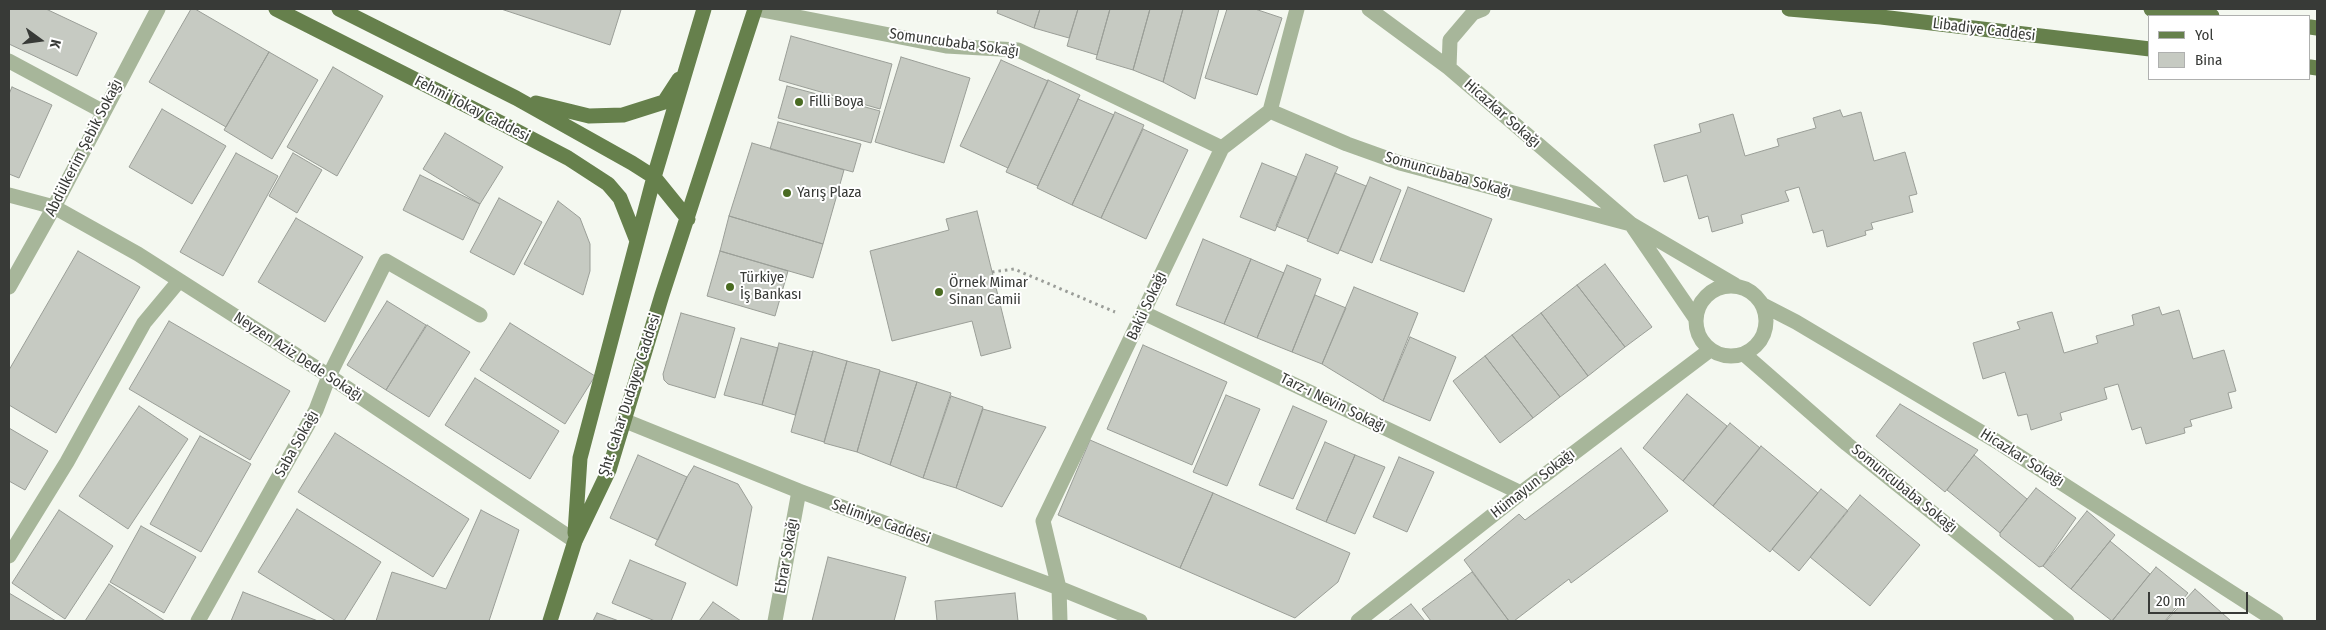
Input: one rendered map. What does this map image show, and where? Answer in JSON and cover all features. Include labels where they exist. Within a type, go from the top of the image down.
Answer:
[{"type":"main road","name":"Fehmi Tokay Caddesi","points":[[276,9],[568,158],[608,184],[620,198],[637,240]]},
{"type":"main road","name":"Fehmi Tokay Caddesi","points":[[339,9],[516,98]]},
{"type":"main road","name":"Şht. Cahar Dudayev Caddesi","points":[[575,541],[580,458],[654,177],[704,9]]},
{"type":"main road","name":"Şht. Cahar Dudayev Caddesi","points":[[575,541],[609,470],[623,420],[756,9]]},
{"type":"main road","name":"Libadiye Caddesi","points":[[1789,9],[1882,17],[2148,49]]},
{"type":"main road","points":[[2151,9],[2203,15]]},
{"type":"main road","points":[[516,98],[589,116],[623,115],[664,102],[689,63]]},
{"type":"main road","points":[[516,98],[654,177],[688,219]]},
{"type":"main road","points":[[550,621],[575,541]]},
{"type":"street","name":"Abdülkerim Şebik Sokağı","points":[[9,287],[54,207],[102,111],[158,9]]},
{"type":"street","name":"Somuncubaba Sokağı","points":[[756,9],[946,46],[1018,50],[1222,148]]},
{"type":"street","points":[[1270,111],[1297,9]]},
{"type":"street","name":"Hicazkar Sokağı","points":[[1369,9],[1449,68],[1631,224],[1735,286]]},
{"type":"street","points":[[1449,68],[1450,40],[1473,13],[1483,9]]},
{"type":"street","points":[[9,61],[102,111]]},
{"type":"street","name":"Somuncubaba Sokağı","points":[[1270,111],[1347,144],[1400,163],[1631,224]]},
{"type":"street","name":"Bakü Sokağı","points":[[1060,621],[1059,588],[1043,521],[1222,148],[1270,111]]},
{"type":"street","name":"Neyzen Aziz Dede Sokağı","points":[[9,196],[54,207],[138,254],[329,376],[575,541]]},
{"type":"street","name":"Hicazkar Sokağı","points":[[1631,224],[1696,319]]},
{"type":"street","name":"Saba Sokağı","points":[[198,621],[316,410],[329,376],[386,261],[480,315]]},
{"type":"street","points":[[9,556],[67,462],[144,323],[180,281]]},
{"type":"street","points":[[1724,286],[1735,286],[1756,295],[1763,305],[1766,316],[1762,338],[1754,348],[1744,354],[1733,356],[1721,355],[1710,350],[1702,341],[1697,330],[1696,319],[1699,307],[1705,297],[1724,286]]},
{"type":"street","name":"Hicazkar Sokağı","points":[[1763,305],[1796,322],[1996,441],[2276,621]]},
{"type":"street","name":"Tarz-ı Nevin Sokağı","points":[[1142,317],[1521,493]]},
{"type":"street","name":"Hümayun Sokağı","points":[[1358,621],[1521,493],[1710,350]]},
{"type":"street","name":"Somuncubaba Sokağı","points":[[1744,354],[1847,444],[2067,621]]},
{"type":"street","name":"Selimiye Caddesi","points":[[623,420],[799,491],[1059,588],[1140,621]]},
{"type":"street","name":"Ebrar Sokağı","points":[[776,621],[799,491]]},
{"type":"path","points":[[992,272],[1014,269],[1142,317]]},
{"type":"building","points":[[9,9],[46,9],[97,33],[77,76],[9,44]]},
{"type":"building","points":[[191,9],[195,9],[269,52],[226,127],[149,82]]},
{"type":"building","points":[[501,9],[617,9],[621,10],[610,45]]},
{"type":"building","points":[[998,9],[1040,9],[1034,28],[997,13]]},
{"type":"building","points":[[1040,9],[1078,9],[1069,38],[1034,28]]},
{"type":"building","points":[[1078,9],[1110,9],[1097,55],[1067,46]]},
{"type":"building","points":[[1110,9],[1150,9],[1133,70],[1096,59]]},
{"type":"building","points":[[1150,9],[1183,9],[1163,82],[1133,70]]},
{"type":"building","points":[[1183,9],[1219,9],[1195,99],[1163,82]]},
{"type":"building","points":[[1227,9],[1255,9],[1282,18],[1257,95],[1205,78]]},
{"type":"building","points":[[791,36],[892,64],[880,109],[779,80]]},
{"type":"building","points":[[269,52],[318,80],[272,159],[224,130]]},
{"type":"building","points":[[901,57],[970,78],[944,163],[875,142]]},
{"type":"building","points":[[1001,60],[1048,81],[1008,168],[960,146]]},
{"type":"building","points":[[333,67],[383,96],[337,176],[287,147]]},
{"type":"building","points":[[1048,80],[1080,95],[1038,186],[1006,172]]},
{"type":"building","points":[[787,86],[880,111],[871,143],[778,118]]},
{"type":"building","points":[[12,87],[52,105],[19,178],[9,174],[9,94]]},
{"type":"building","points":[[1078,99],[1114,115],[1072,205],[1037,188]]},
{"type":"building","points":[[162,109],[226,146],[192,204],[129,167]]},
{"type":"building","points":[[1840,110],[1843,117],[1861,112],[1874,161],[1905,152],[1917,194],[1909,196],[1913,212],[1871,223],[1873,229],[1865,231],[1866,235],[1827,247],[1823,230],[1813,233],[1799,187],[1785,191],[1789,201],[1741,215],[1743,223],[1712,232],[1708,216],[1699,219],[1687,175],[1664,182],[1654,145],[1701,132],[1699,124],[1733,114],[1745,156],[1779,146],[1777,139],[1816,128],[1813,118]]},
{"type":"building","points":[[1115,112],[1144,125],[1101,218],[1072,205]]},
{"type":"building","points":[[778,122],[861,144],[853,172],[770,149]]},
{"type":"building","points":[[1143,129],[1188,150],[1146,239],[1101,218]]},
{"type":"building","points":[[445,133],[503,167],[480,204],[423,169]]},
{"type":"building","name":"Yarış Plaza","points":[[752,143],[844,170],[823,244],[729,216]]},
{"type":"building","points":[[236,153],[278,176],[223,276],[180,252]]},
{"type":"building","points":[[293,153],[322,170],[297,213],[269,196]]},
{"type":"building","points":[[1306,154],[1338,167],[1308,239],[1276,226]]},
{"type":"building","points":[[1262,163],[1297,177],[1275,231],[1240,217]]},
{"type":"building","points":[[1335,173],[1366,186],[1338,254],[1307,241]]},
{"type":"building","points":[[420,175],[480,204],[463,240],[403,210]]},
{"type":"building","points":[[1370,177],[1401,190],[1372,263],[1340,250]]},
{"type":"building","points":[[1408,187],[1492,219],[1464,292],[1380,260]]},
{"type":"building","points":[[499,198],[542,222],[514,275],[470,252]]},
{"type":"building","points":[[558,201],[580,218],[590,244],[590,271],[583,295],[524,264]]},
{"type":"building","name":"Örnek Mimar Sinan Camii","points":[[977,211],[1011,348],[981,356],[972,321],[892,341],[870,251],[949,230],[946,219]]},
{"type":"building","points":[[729,216],[823,244],[813,278],[720,251]]},
{"type":"building","points":[[296,218],[363,257],[325,322],[258,282]]},
{"type":"building","points":[[1203,239],[1251,259],[1224,324],[1176,305]]},
{"type":"building","points":[[78,251],[140,287],[56,433],[9,405],[9,370]]},
{"type":"building","points":[[720,251],[788,271],[775,316],[707,296]]},
{"type":"building","points":[[1251,259],[1284,273],[1257,338],[1224,324]]},
{"type":"building","points":[[1605,264],[1652,327],[1625,347],[1577,285]]},
{"type":"building","points":[[1287,265],[1321,279],[1292,352],[1257,338]]},
{"type":"building","points":[[1577,285],[1625,347],[1588,376],[1541,313]]},
{"type":"building","points":[[1354,287],[1418,313],[1383,401],[1322,364]]},
{"type":"building","points":[[1315,295],[1346,308],[1322,364],[1292,352]]},
{"type":"building","points":[[387,301],[426,325],[386,390],[347,365]]},
{"type":"building","points":[[2159,307],[2162,315],[2179,310],[2193,359],[2224,350],[2236,391],[2228,393],[2232,408],[2190,420],[2192,426],[2184,428],[2185,433],[2146,444],[2141,427],[2132,430],[2118,384],[2104,388],[2107,399],[2060,413],[2062,420],[2031,430],[2027,414],[2018,416],[2005,372],[1983,379],[1973,343],[2020,329],[2017,322],[2052,312],[2064,353],[2098,343],[2096,336],[2134,325],[2132,315]]},
{"type":"building","points":[[681,313],[735,328],[715,398],[668,384],[664,380],[663,374]]},
{"type":"building","points":[[1541,313],[1588,376],[1560,397],[1512,335]]},
{"type":"building","points":[[169,321],[290,391],[250,460],[129,389]]},
{"type":"building","points":[[510,323],[595,376],[565,424],[480,370]]},
{"type":"building","points":[[427,325],[470,352],[429,417],[386,390]]},
{"type":"building","points":[[1512,335],[1560,397],[1533,418],[1485,356]]},
{"type":"building","points":[[1410,337],[1456,357],[1430,421],[1383,401]]},
{"type":"building","points":[[741,338],[778,348],[762,405],[724,395]]},
{"type":"building","points":[[779,343],[813,352],[795,415],[762,405]]},
{"type":"building","points":[[1143,345],[1227,382],[1192,465],[1107,429]]},
{"type":"building","points":[[813,351],[847,361],[824,442],[791,432]]},
{"type":"building","points":[[1485,356],[1533,418],[1500,443],[1453,381]]},
{"type":"building","points":[[847,361],[880,370],[857,452],[824,443]]},
{"type":"building","points":[[880,371],[917,382],[890,465],[857,452]]},
{"type":"building","points":[[475,378],[559,431],[530,479],[445,425]]},
{"type":"building","points":[[917,382],[951,393],[923,478],[890,465]]},
{"type":"building","points":[[1687,394],[1727,426],[1683,481],[1643,448]]},
{"type":"building","points":[[1226,395],[1260,409],[1227,486],[1193,472]]},
{"type":"building","points":[[951,396],[983,407],[956,488],[923,478]]},
{"type":"building","points":[[1900,404],[1978,450],[1945,492],[1876,436]]},
{"type":"building","points":[[139,406],[188,439],[128,529],[79,496]]},
{"type":"building","points":[[1293,406],[1327,421],[1293,499],[1259,485]]},
{"type":"building","points":[[983,409],[1046,427],[1002,507],[956,488]]},
{"type":"building","points":[[1730,423],[1760,448],[1713,506],[1683,481]]},
{"type":"building","points":[[9,428],[48,451],[25,490],[9,481]]},
{"type":"building","points":[[335,433],[469,519],[433,577],[298,492]]},
{"type":"building","points":[[200,436],[251,464],[201,552],[150,524]]},
{"type":"building","points":[[1090,440],[1213,493],[1180,568],[1058,515]]},
{"type":"building","points":[[1325,442],[1355,455],[1326,522],[1296,509]]},
{"type":"building","points":[[1761,446],[1818,493],[1770,552],[1713,506]]},
{"type":"building","points":[[1621,448],[1668,511],[1571,583],[1569,579],[1514,621],[1509,621],[1464,560],[1519,514],[1525,520]]},
{"type":"building","points":[[638,455],[687,477],[658,540],[610,518]]},
{"type":"building","points":[[1355,455],[1385,467],[1355,534],[1326,522]]},
{"type":"building","points":[[1974,455],[2027,499],[2000,533],[1947,490]]},
{"type":"building","points":[[1399,457],[1434,472],[1407,532],[1373,517]]},
{"type":"building","points":[[694,466],[738,484],[752,507],[737,586],[655,545]]},
{"type":"building","points":[[2036,488],[2076,518],[2043,566],[2039,567],[2000,536],[2000,533]]},
{"type":"building","points":[[1821,489],[1848,511],[1799,571],[1772,549]]},
{"type":"building","points":[[1213,493],[1350,553],[1338,582],[1295,618],[1180,568]]},
{"type":"building","points":[[1860,495],[1920,545],[1870,606],[1810,557]]},
{"type":"building","points":[[297,509],[381,562],[344,621],[336,621],[258,572]]},
{"type":"building","points":[[59,510],[113,546],[65,619],[12,583]]},
{"type":"building","points":[[481,510],[519,530],[489,621],[376,621],[392,572],[446,589]]},
{"type":"building","points":[[2087,511],[2115,535],[2071,589],[2043,566]]},
{"type":"building","points":[[141,526],[196,557],[164,613],[110,582]]},
{"type":"building","points":[[2110,541],[2150,574],[2112,621],[2071,589]]},
{"type":"building","points":[[828,557],[906,577],[894,621],[812,621]]},
{"type":"building","points":[[630,560],[686,583],[671,621],[655,621],[612,603]]},
{"type":"building","points":[[2156,567],[2188,593],[2165,621],[2112,621]]},
{"type":"building","points":[[1472,572],[1509,621],[1431,621],[1422,609]]},
{"type":"building","points":[[109,584],[165,621],[85,621]]},
{"type":"building","points":[[2195,589],[2231,621],[2166,621]]},
{"type":"building","points":[[243,592],[318,621],[231,621]]},
{"type":"building","points":[[9,593],[56,621],[9,621]]},
{"type":"building","points":[[1015,593],[1018,621],[937,621],[935,601]]},
{"type":"building","points":[[713,602],[741,621],[699,621]]},
{"type":"building","points":[[1411,604],[1425,621],[1388,621]]},
{"type":"building","points":[[597,613],[619,621],[593,621]]},
{"type":"place","name":"Filli Boya","points":[[799,102]]},
{"type":"place","name":"Yarış Plaza","points":[[787,193]]},
{"type":"place","name":"Türkiye İş Bankası","points":[[730,287]]},
{"type":"place","name":"Örnek Mimar Sinan Camii","points":[[939,292]]}]
